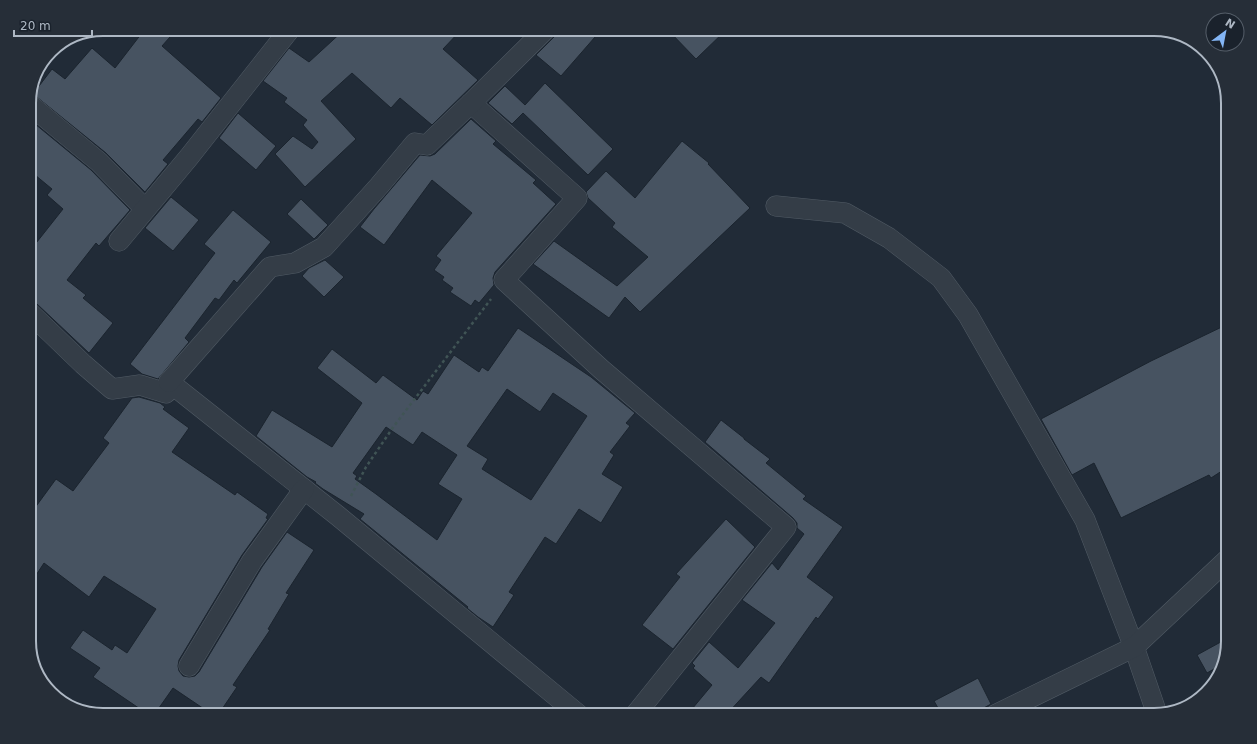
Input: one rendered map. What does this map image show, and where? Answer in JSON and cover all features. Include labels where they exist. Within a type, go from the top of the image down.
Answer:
[{"type":"street","points":[[119,241],[189,157],[284,36]]},
{"type":"street","points":[[36,319],[83,364],[112,389],[140,385],[166,393],[169,382],[270,267],[295,264],[324,247],[379,186],[415,142],[427,145],[539,36]]},
{"type":"street","points":[[471,103],[577,198],[504,280],[601,369],[786,527],[641,708]]},
{"type":"street","points":[[36,110],[99,162],[145,209]]},
{"type":"street","points":[[776,206],[845,213],[889,238],[941,278],[968,315],[1085,520],[1134,647],[1155,708]]},
{"type":"street","points":[[169,382],[338,516],[571,708]]},
{"type":"street","points":[[189,666],[252,561],[304,489]]},
{"type":"street","points":[[1009,708],[1134,647],[1221,566]]},
{"type":"path","points":[[338,516],[350,499],[366,468],[394,426],[479,316],[504,280]]},
{"type":"building","points":[[140,36],[171,36],[162,46],[221,98],[202,122],[198,119],[163,160],[168,164],[145,192],[106,153],[36,97],[38,88],[52,69],[65,79],[92,48],[115,68]]},
{"type":"building","points":[[337,36],[455,36],[443,49],[478,80],[432,125],[400,98],[391,108],[352,73],[321,101],[356,139],[305,187],[275,154],[293,136],[312,149],[318,142],[303,125],[307,120],[284,102],[287,98],[263,81],[289,48],[309,62]]},
{"type":"building","points":[[596,36],[561,76],[536,55],[554,37]]},
{"type":"building","points":[[674,36],[720,36],[696,59]]},
{"type":"building","points":[[545,83],[613,149],[588,175],[523,113],[512,124],[488,103],[505,86],[525,105]]},
{"type":"building","points":[[238,113],[276,146],[256,170],[219,138]]},
{"type":"building","points":[[471,119],[496,141],[493,144],[536,180],[533,183],[556,204],[495,272],[493,278],[494,285],[479,303],[475,300],[471,306],[450,292],[453,288],[442,280],[444,277],[434,270],[441,260],[436,256],[472,213],[432,180],[384,245],[360,227],[420,155],[430,156],[435,154]]},
{"type":"building","points":[[36,125],[91,170],[130,210],[99,246],[96,243],[67,280],[86,295],[83,298],[113,323],[89,353],[36,304],[36,243],[63,209],[47,195],[52,189],[36,176]]},
{"type":"building","points":[[682,141],[709,163],[708,164],[750,208],[640,312],[625,297],[609,318],[533,264],[554,241],[617,286],[648,257],[612,227],[615,223],[588,198],[586,192],[606,171],[635,198]]},
{"type":"building","points":[[171,197],[199,220],[173,251],[145,228]]},
{"type":"building","points":[[301,199],[328,225],[314,239],[287,214]]},
{"type":"building","points":[[233,210],[271,242],[237,283],[234,280],[219,300],[215,298],[185,338],[189,342],[158,379],[142,374],[130,364],[215,253],[204,244]]},
{"type":"building","points":[[325,260],[344,277],[324,297],[302,276],[309,268]]},
{"type":"building","points":[[1221,327],[1221,472],[1211,478],[1209,475],[1121,518],[1094,463],[1072,475],[1041,419],[1151,361]]},
{"type":"building","points":[[518,328],[591,377],[635,413],[626,423],[630,426],[610,452],[614,455],[602,474],[623,487],[601,523],[579,509],[556,544],[545,537],[509,592],[514,595],[493,627],[478,617],[467,608],[468,607],[360,519],[364,514],[323,489],[256,436],[272,410],[332,447],[362,403],[317,368],[332,349],[376,383],[383,375],[417,400],[423,391],[428,394],[454,355],[479,372],[482,367],[488,371]],"holes":[[[507,389],[540,412],[553,393],[587,416],[531,500],[482,469],[488,459],[467,446]],[[386,427],[413,445],[422,432],[457,455],[438,484],[462,499],[437,540],[355,479],[357,476],[353,473]]]},
{"type":"building","points":[[139,397],[160,403],[165,407],[163,409],[189,428],[172,452],[235,495],[237,492],[268,514],[266,518],[268,519],[242,555],[179,660],[179,671],[183,676],[195,676],[199,672],[262,567],[287,532],[314,550],[286,593],[289,594],[268,629],[270,630],[233,685],[237,687],[223,708],[203,708],[173,688],[159,708],[139,708],[93,677],[100,668],[70,648],[83,630],[112,650],[115,645],[127,653],[156,609],[104,576],[89,597],[44,563],[36,575],[36,506],[56,479],[73,491],[109,443],[103,438],[132,398]]},
{"type":"building","points":[[721,420],[770,459],[766,463],[806,496],[803,499],[843,527],[807,577],[834,597],[818,619],[816,617],[769,683],[761,677],[732,708],[693,708],[712,685],[693,668],[695,666],[692,663],[709,642],[738,668],[775,623],[742,600],[772,563],[778,570],[804,534],[797,528],[797,523],[793,518],[705,442]]},
{"type":"building","points":[[726,519],[755,547],[673,649],[642,625],[680,577],[676,574]]},
{"type":"building","points":[[1221,642],[1219,658],[1216,667],[1207,673],[1197,655]]},
{"type":"building","points":[[978,678],[991,704],[984,708],[938,708],[934,701]]}]
